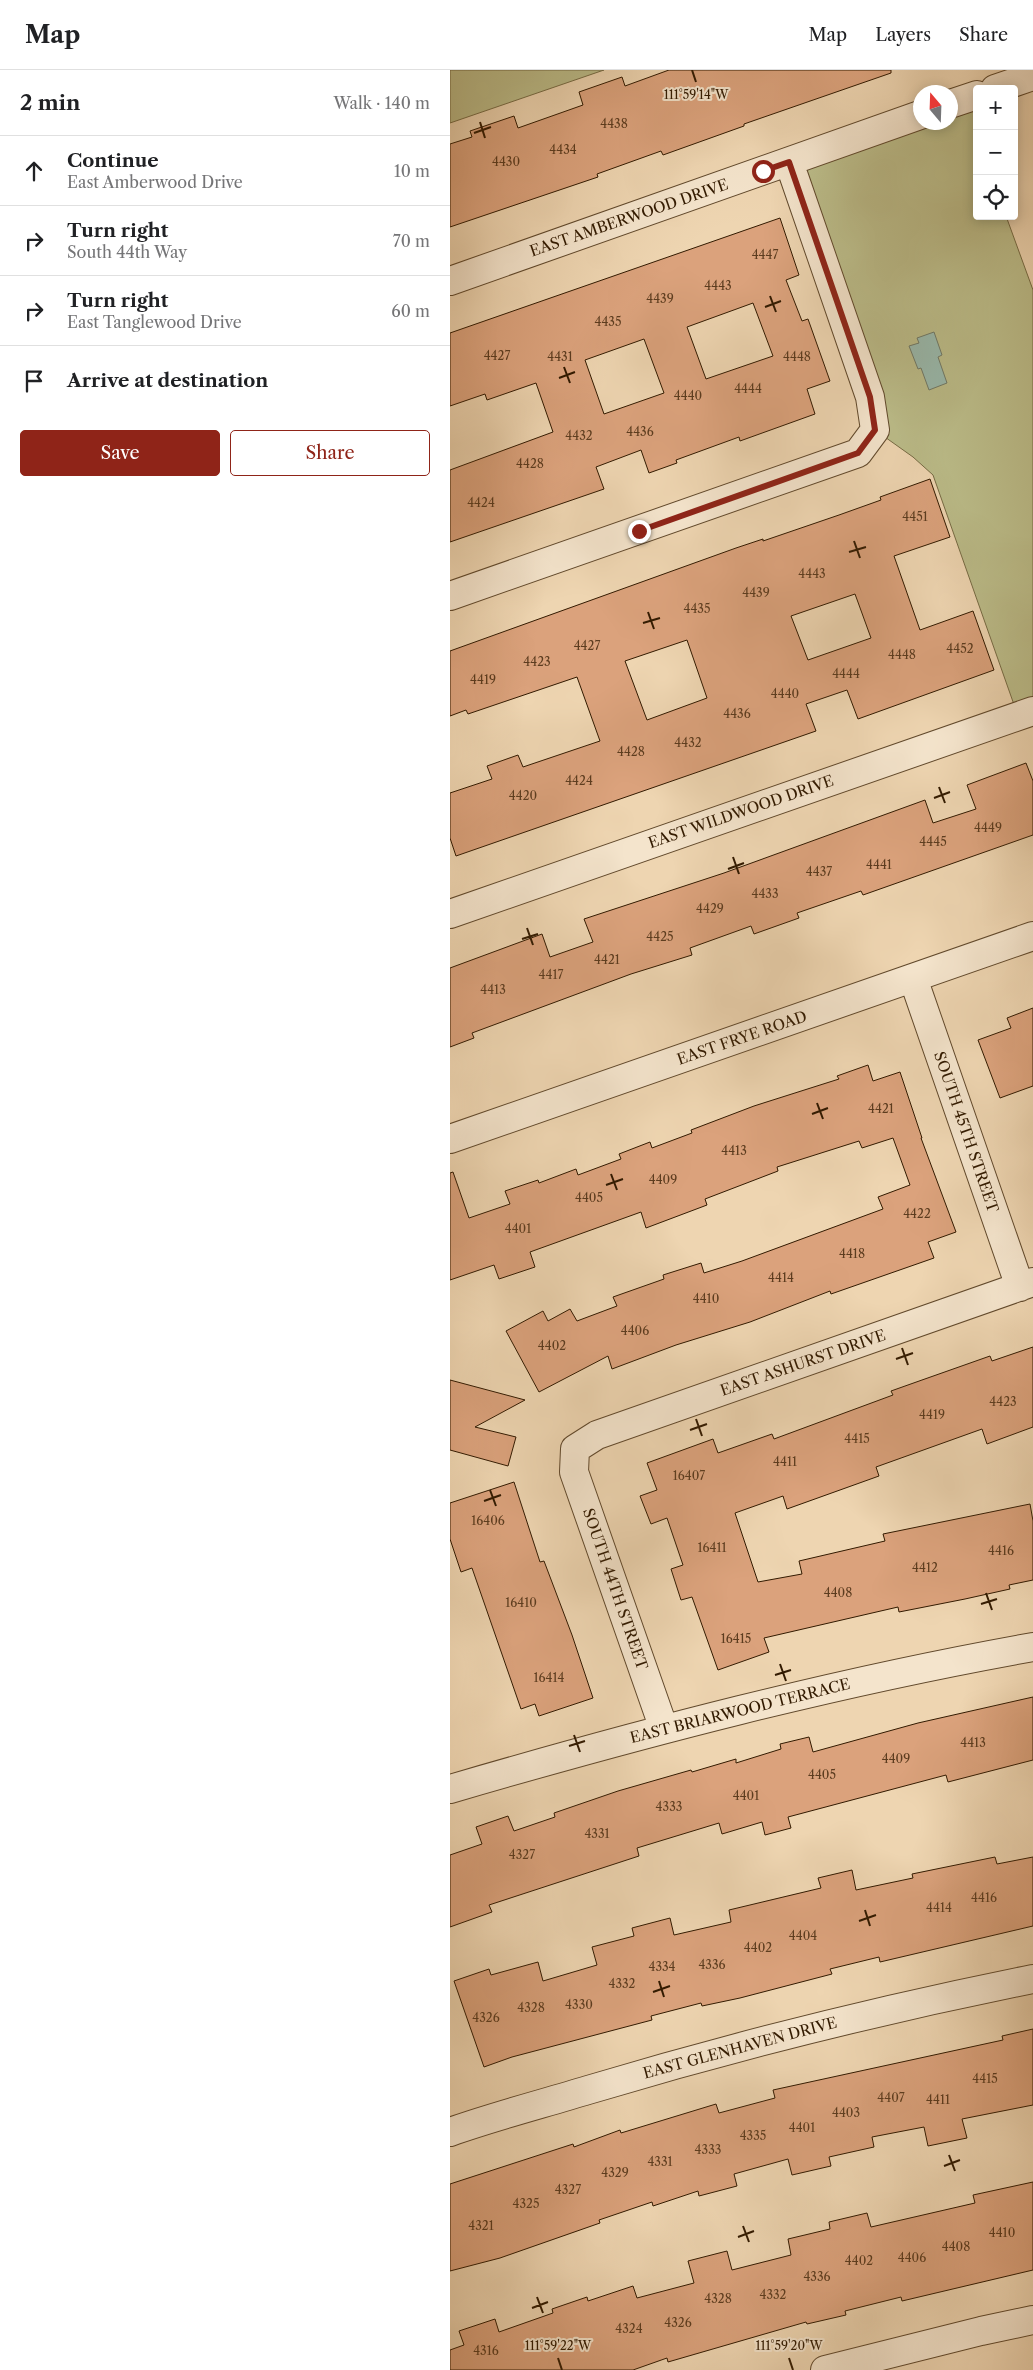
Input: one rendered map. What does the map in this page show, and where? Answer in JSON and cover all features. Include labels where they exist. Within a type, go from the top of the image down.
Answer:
[{"type":"street","points":[[1007,85],[1033,76]]},
{"type":"street","points":[[958,101],[973,96]]},
{"type":"street","name":"EAST AMBERWOOD DRIVE","points":[[450,281],[913,118]]},
{"type":"street","points":[[450,596],[858,453],[875,430],[870,397],[789,162]]},
{"type":"street","name":"EAST WILDWOOD DRIVE","points":[[450,914],[1033,710]]},
{"type":"street","name":"EAST FRYE ROAD","points":[[450,1138],[1033,936]]},
{"type":"street","name":"SOUTH 45TH STREET","points":[[913,978],[1026,1284]]},
{"type":"street","name":"EAST ASHURST DRIVE","points":[[575,1449],[597,1435],[1026,1284]]},
{"type":"street","name":"SOUTH 44TH STREET","points":[[575,1449],[574,1472],[664,1729]]},
{"type":"street","name":"EAST BRIARWOOD TERRACE","points":[[450,1789],[664,1729],[869,1680],[1033,1647]]},
{"type":"street","name":"EAST GLENHAVEN DRIVE","points":[[451,2127],[812,2027],[958,1994],[1033,1980]]},
{"type":"street","points":[[825,2370],[860,2365],[1033,2320]]},
{"type":"green space","points":[[450,70],[604,70],[450,123]]},
{"type":"green space","points":[[958,104],[973,105],[973,220],[1007,220],[1033,290],[1033,711],[1018,716],[933,475],[913,457],[875,430],[789,162],[913,124],[913,130],[958,130]]},
{"type":"shaded area","points":[[934,332],[942,355],[938,357],[947,383],[929,390],[921,368],[918,369],[909,346],[919,343],[917,338]]},
{"type":"building","points":[[669,70],[891,70],[891,73],[744,124],[744,126],[663,155],[661,151],[597,174],[598,177],[450,227],[450,144],[472,137],[470,131],[514,116],[518,128],[583,105],[579,92],[622,77],[625,86]]},
{"type":"building","points":[[780,218],[799,275],[786,280],[802,321],[808,319],[830,381],[807,389],[815,414],[740,441],[739,437],[676,460],[677,463],[649,473],[641,450],[596,467],[604,489],[450,542],[450,470],[553,432],[536,383],[487,400],[485,394],[450,406],[450,333]],"holes":[[[753,303],[773,356],[706,379],[687,327]],[[644,339],[664,393],[604,414],[585,360]]]},
{"type":"building","points":[[930,479],[950,537],[894,556],[920,630],[973,611],[994,670],[858,719],[847,690],[806,704],[816,731],[456,856],[450,838],[450,793],[492,779],[487,766],[518,755],[523,767],[600,741],[577,677],[468,714],[466,710],[450,716],[450,651],[736,548],[763,539],[763,541],[881,500],[880,497]],"holes":[[[855,594],[871,638],[808,660],[791,616]],[[687,640],[707,698],[647,720],[625,661]]]},
{"type":"building","points":[[1026,763],[1033,781],[1033,835],[863,895],[861,891],[797,913],[799,918],[754,934],[751,926],[690,948],[692,955],[631,974],[472,1033],[474,1038],[450,1047],[450,968],[542,934],[550,957],[593,942],[584,919],[724,873],[925,800],[933,823],[976,809],[967,785]]},
{"type":"building","points":[[1033,1008],[1033,1086],[1000,1098],[978,1040],[1011,1028],[1007,1018]]},
{"type":"building","points":[[868,1065],[873,1081],[900,1072],[921,1138],[956,1232],[928,1242],[934,1258],[831,1294],[830,1291],[750,1322],[676,1345],[612,1369],[608,1356],[539,1392],[506,1331],[543,1311],[548,1321],[570,1309],[577,1321],[617,1306],[613,1297],[664,1279],[663,1275],[701,1263],[704,1273],[883,1209],[878,1197],[910,1185],[893,1138],[862,1148],[859,1141],[777,1167],[778,1171],[705,1199],[707,1205],[646,1228],[641,1212],[530,1252],[535,1267],[499,1279],[494,1265],[450,1280],[450,1173],[453,1172],[469,1218],[510,1204],[505,1191],[538,1180],[539,1183],[576,1169],[578,1175],[621,1159],[619,1154],[650,1142],[652,1148],[692,1133],[691,1130],[754,1106],[839,1079],[837,1076]]},
{"type":"building","points":[[1033,1347],[1033,1427],[987,1444],[982,1429],[876,1467],[879,1476],[787,1509],[783,1496],[735,1513],[758,1582],[802,1574],[799,1561],[885,1541],[883,1534],[1030,1504],[1033,1521],[1033,1580],[1009,1585],[1010,1589],[965,1599],[899,1612],[898,1607],[764,1638],[769,1652],[718,1670],[692,1597],[681,1600],[671,1569],[683,1565],[667,1518],[651,1524],[640,1496],[657,1490],[647,1463],[713,1439],[718,1453],[772,1434],[774,1439],[893,1395],[891,1391],[990,1356],[992,1361]]},
{"type":"building","points":[[450,1380],[525,1400],[475,1427],[516,1437],[508,1466],[450,1450]]},
{"type":"building","points":[[514,1482],[540,1562],[544,1561],[593,1698],[539,1716],[535,1704],[521,1709],[472,1568],[461,1572],[450,1539],[450,1503]]},
{"type":"building","points":[[1033,1697],[1033,1760],[948,1782],[946,1775],[788,1817],[791,1828],[765,1835],[762,1822],[722,1834],[719,1823],[637,1848],[639,1856],[489,1905],[492,1912],[450,1927],[450,1855],[482,1844],[476,1827],[508,1816],[514,1831],[555,1817],[554,1813],[618,1791],[736,1759],[736,1763],[781,1749],[780,1744],[809,1737],[813,1752],[918,1723]]},
{"type":"building","points":[[995,1857],[997,1864],[1033,1857],[1033,1926],[880,1962],[879,1957],[830,1969],[832,1974],[740,1998],[702,2006],[701,2003],[651,2016],[652,2020],[512,2057],[484,2067],[454,1981],[489,1969],[491,1975],[538,1962],[543,1981],[597,1965],[592,1947],[634,1936],[632,1928],[670,1918],[674,1935],[731,1922],[729,1910],[821,1888],[818,1878],[852,1870],[856,1890],[913,1878],[912,1874]]},
{"type":"building","points":[[1033,2029],[1033,2105],[962,2119],[967,2138],[928,2146],[924,2127],[872,2137],[874,2147],[829,2157],[831,2166],[792,2175],[788,2159],[734,2174],[737,2186],[699,2196],[698,2191],[653,2206],[652,2202],[599,2220],[600,2223],[500,2258],[450,2271],[450,2184],[573,2144],[574,2147],[620,2130],[621,2133],[716,2104],[719,2113],[775,2098],[773,2090],[1003,2040],[1002,2036]]},
{"type":"building","points":[[1033,2182],[1033,2270],[902,2301],[901,2297],[845,2311],[846,2315],[807,2324],[806,2322],[668,2362],[667,2358],[633,2370],[450,2370],[450,2350],[464,2345],[459,2331],[495,2319],[499,2332],[553,2313],[552,2309],[587,2297],[588,2301],[633,2286],[637,2298],[694,2283],[688,2261],[727,2251],[732,2270],[791,2255],[788,2239],[830,2229],[829,2222],[867,2213],[871,2227],[975,2203],[973,2195]]},
{"type":"route","points":[[639,531],[858,453],[875,430],[870,397],[789,162],[763,171]]}]
